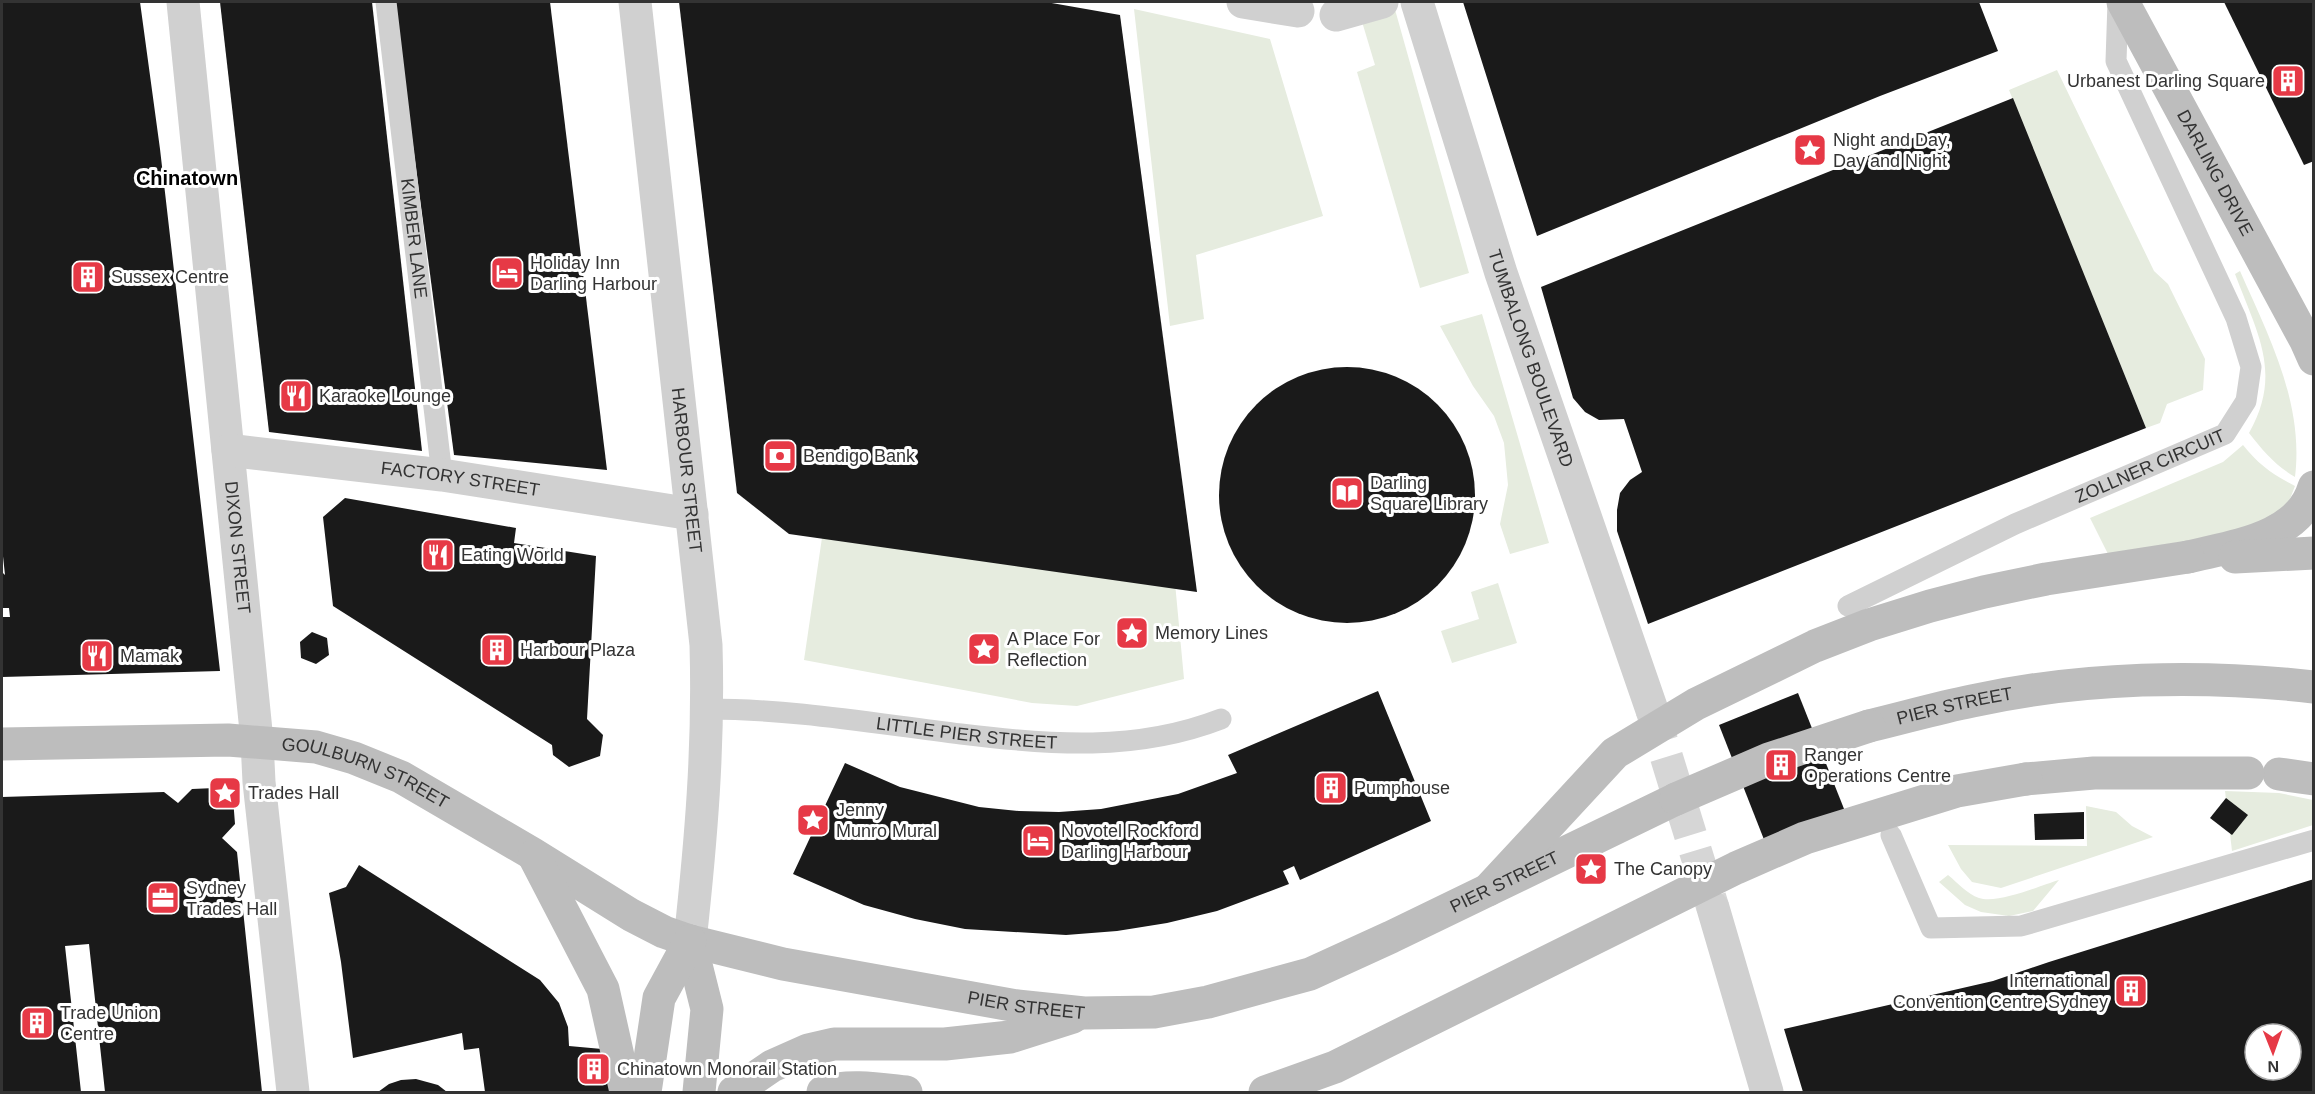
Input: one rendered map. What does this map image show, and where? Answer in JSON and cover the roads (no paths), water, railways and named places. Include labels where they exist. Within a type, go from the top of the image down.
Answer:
[{"type":"main road","name":"DARLING DRIVE","points":[[2123,2],[2311,351]]},
{"type":"main road","points":[[2311,351],[2313,385]]},
{"type":"main road","points":[[1488,890],[1615,753],[1696,705],[1815,646],[1869,625],[1974,595],[2046,579],[2188,557],[2263,537],[2290,523],[2310,498],[2313,487]]},
{"type":"main road","points":[[2188,557],[2313,553]]},
{"type":"main road","name":"PIER STREET","points":[[690,941],[1013,1022],[1084,1013],[1154,1012],[1209,1002],[1310,974],[1676,799],[1769,759],[1869,726],[1973,700],[2088,683],[2189,679],[2313,687]]},
{"type":"main road","name":"GOULBURN STREET","points":[[2,744],[257,741],[316,747],[354,758],[401,777],[533,854],[631,915],[664,932],[690,941]]},
{"type":"main road","points":[[1265,1092],[1279,1089],[1335,1067],[1736,868],[1805,838],[1957,791],[2026,780],[2094,773],[2263,773],[2313,778]]},
{"type":"main road","points":[[533,854],[603,989],[626,1092]]},
{"type":"main road","name":"HARBOUR STREET","points":[[645,1092],[659,998],[690,941]]},
{"type":"main road","name":"HARBOUR STREET","points":[[690,941],[707,1009],[699,1092]]},
{"type":"main road","points":[[734,1092],[772,1066],[808,1050],[834,1044],[945,1044],[1013,1022]]},
{"type":"main road","points":[[823,1092],[868,1088],[906,1092]]},
{"type":"street","name":"DIXON STREET","points":[[183,2],[257,741],[259,782],[293,1092]]},
{"type":"street","name":"HARBOUR STREET","points":[[634,2],[706,645],[708,709],[703,822],[690,941]]},
{"type":"street","points":[[1243,2],[1298,11]]},
{"type":"street","points":[[1336,15],[1382,2]]},
{"type":"street","name":"TUMBALONG BOULEVARD","points":[[1417,2],[1501,273],[1652,710]]},
{"type":"street","name":"FACTORY STREET","points":[[228,450],[442,475],[692,513]]},
{"type":"street","points":[[1713,908],[1767,1092]]},
{"type":"lane","name":"KIMBER LANE","points":[[386,2],[442,475]]},
{"type":"lane","name":"ZOLLNER CIRCUIT","points":[[1848,606],[2014,524],[2225,434],[2246,401],[2251,367],[2236,318],[2116,61],[2118,2]]},
{"type":"lane","name":"LITTLE PIER STREET","points":[[708,709],[750,709],[1020,741],[1072,745],[1171,735],[1221,719]]},
{"type":"lane","points":[[1891,835],[1931,928],[2021,926],[2313,840]]},
{"type":"tunnel","points":[[1652,710],[1713,908]]},
{"type":"place","name":"Urbanest Darling Square","points":[[2288,81]]},
{"type":"place","name":"Night and Day, Day and Night","points":[[1810,150]]},
{"type":"place","name":"Holiday Inn Darling Harbour","points":[[507,273]]},
{"type":"place","name":"Sussex Centre","points":[[88,277]]},
{"type":"place","name":"Karaoke Lounge","points":[[296,396]]},
{"type":"place","name":"Bendigo Bank","points":[[780,456]]},
{"type":"place","name":"Darling Square Library","points":[[1347,493]]},
{"type":"place","name":"Eating World","points":[[438,555]]},
{"type":"place","name":"Memory Lines","points":[[1132,633]]},
{"type":"place","name":"A Place For Reflection","points":[[984,649]]},
{"type":"place","name":"Harbour Plaza","points":[[497,650]]},
{"type":"place","name":"Mamak","points":[[97,656]]},
{"type":"place","name":"Ranger Operations Centre","points":[[1781,765]]},
{"type":"place","name":"Pumphouse","points":[[1331,788]]},
{"type":"place","name":"Trades Hall","points":[[225,793]]},
{"type":"place","name":"Jenny Munro Mural","points":[[813,820]]},
{"type":"place","name":"Novotel Rockford Darling Harbour","points":[[1038,841]]},
{"type":"place","name":"The Canopy","points":[[1591,869]]},
{"type":"place","name":"Sydney Trades Hall","points":[[163,898]]},
{"type":"place","name":"International Convention Centre Sydney","points":[[2131,991]]},
{"type":"place","name":"Trade Union Centre","points":[[37,1023]]},
{"type":"place","name":"Chinatown Monorail Station","points":[[594,1069]]},
{"type":"district","name":"Chinatown","points":[[187,178]]}]
